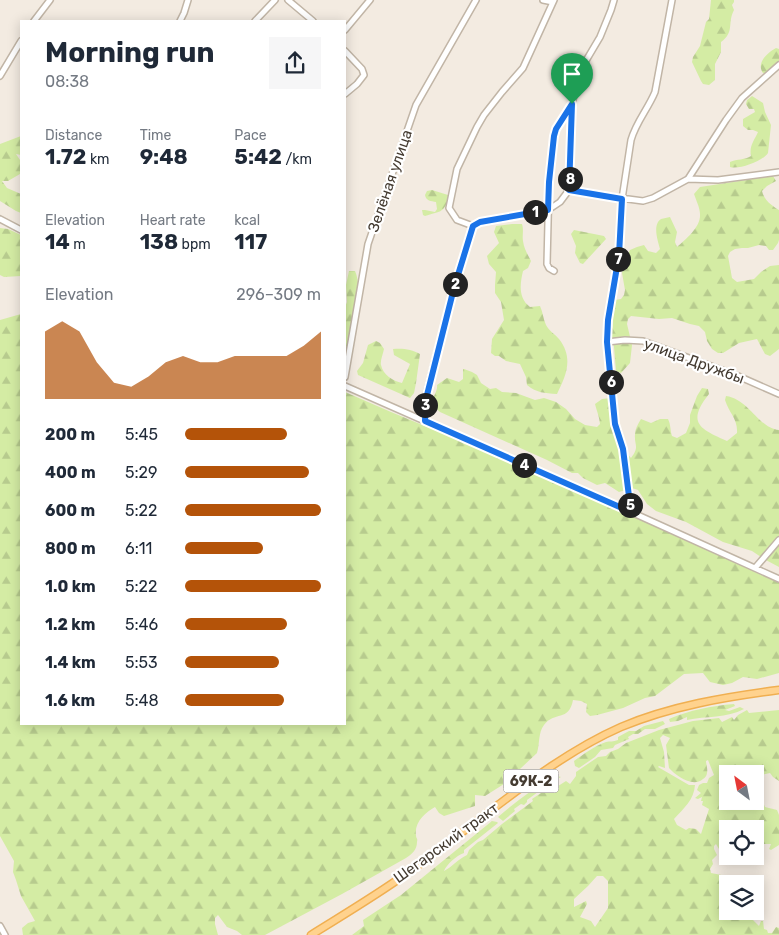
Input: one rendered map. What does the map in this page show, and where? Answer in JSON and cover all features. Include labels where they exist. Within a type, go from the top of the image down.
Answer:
[{"type":"main road","name":"Шегарский тракт","points":[[311,935],[407,873],[551,766],[596,739],[636,722],[686,706],[721,698],[779,690]]},
{"type":"street","points":[[35,20],[50,0]]},
{"type":"street","points":[[180,20],[188,0]]},
{"type":"street","points":[[256,20],[275,0]]},
{"type":"street","points":[[288,0],[312,20]]},
{"type":"street","points":[[346,29],[370,0]]},
{"type":"street","name":"Зелёная улица","points":[[346,370],[368,244],[416,105],[476,0]]},
{"type":"street","points":[[473,226],[457,220],[449,208],[457,170],[484,115],[523,68],[554,1],[544,0]]},
{"type":"street","points":[[425,421],[426,399],[454,288],[473,226],[480,222],[548,210],[563,200],[569,190],[572,104],[584,64],[600,37],[614,0]]},
{"type":"street","points":[[631,512],[623,449],[615,424],[607,342],[608,320],[619,255],[622,199],[634,131],[655,92],[672,0]]},
{"type":"street","points":[[0,76],[20,43]]},
{"type":"street","points":[[346,52],[362,69],[364,75],[346,93]]},
{"type":"street","points":[[569,190],[643,201],[688,179],[742,98],[779,65]]},
{"type":"street","points":[[554,271],[547,264],[549,182],[556,129],[572,104]]},
{"type":"street","points":[[688,179],[718,180],[779,172]]},
{"type":"street","points":[[0,219],[20,229]]},
{"type":"street","name":"улица Дружбы","points":[[607,342],[643,341],[738,376],[779,394]]},
{"type":"street","points":[[346,386],[779,579]]},
{"type":"street","points":[[755,568],[779,540]]},
{"type":"street","points":[[0,926],[5,935]]},
{"type":"green space","points":[[711,0],[734,0],[732,5],[734,10],[728,35],[721,42],[721,52],[715,64],[715,80],[709,85],[703,84],[692,62],[700,46],[706,22],[709,19]]},
{"type":"green space","points":[[776,48],[779,49],[779,61],[767,73],[763,73],[761,69],[762,62],[766,55]]},
{"type":"green space","points":[[752,96],[763,103],[771,125],[768,153],[750,164],[734,168],[730,167],[730,162],[751,156],[751,146],[758,132],[748,130],[743,126],[743,119],[755,112],[754,109],[749,109],[746,104],[747,100]]},
{"type":"green space","points":[[20,136],[20,155],[16,154],[20,160],[20,174],[8,181],[2,181],[7,188],[20,194],[20,213],[0,201],[0,144]]},
{"type":"green space","points":[[773,176],[776,181],[762,191],[766,200],[779,210],[778,243],[773,250],[759,245],[735,249],[728,256],[732,278],[737,282],[754,279],[770,266],[779,265],[779,349],[770,356],[765,354],[757,339],[739,343],[723,353],[718,353],[712,349],[707,341],[705,332],[699,326],[672,318],[659,319],[631,316],[627,324],[632,345],[630,363],[621,373],[616,371],[611,334],[610,306],[615,300],[621,299],[624,295],[622,273],[630,250],[644,245],[648,251],[656,253],[660,249],[656,233],[658,222],[661,219],[670,217],[677,232],[675,242],[677,247],[685,240],[696,228],[700,219],[694,194],[700,187]]},
{"type":"green space","points":[[432,190],[448,195],[449,198],[443,209],[425,216],[422,210],[435,212],[437,209],[436,202],[428,200],[425,195],[427,191]]},
{"type":"green space","points":[[522,224],[524,244],[531,261],[528,268],[523,271],[521,290],[523,299],[530,307],[540,306],[546,325],[564,346],[566,353],[566,374],[557,394],[534,390],[527,385],[526,377],[520,364],[506,361],[491,353],[492,339],[504,320],[501,302],[495,293],[496,272],[489,264],[487,256],[499,243],[494,232],[496,226]]},
{"type":"green space","points":[[0,228],[8,229],[20,235],[20,276],[4,277],[0,275]]},
{"type":"green space","points":[[574,230],[604,236],[606,239],[583,264],[580,263],[575,253],[576,246],[571,234]]},
{"type":"green space","points":[[349,271],[355,271],[358,293],[346,357],[347,302],[346,285]]},
{"type":"green space","points":[[20,314],[20,725],[346,725],[346,392],[548,477],[779,583],[779,673],[757,679],[743,677],[723,685],[710,682],[703,673],[684,674],[655,696],[645,698],[623,708],[590,716],[586,712],[587,704],[573,700],[571,707],[565,714],[552,718],[544,725],[537,753],[504,784],[485,796],[475,795],[475,806],[444,816],[435,807],[425,815],[417,826],[417,840],[414,852],[342,894],[265,935],[242,935],[227,927],[218,915],[215,918],[215,924],[218,935],[23,935],[22,928],[28,923],[35,921],[21,896],[13,872],[14,861],[0,836],[0,320]]},
{"type":"green space","points":[[376,341],[384,349],[381,359],[382,369],[389,377],[402,383],[410,364],[394,355],[393,349],[407,349],[420,354],[414,393],[410,398],[358,375],[357,371],[363,363],[368,345]]},
{"type":"green space","points":[[463,369],[477,375],[481,383],[490,389],[496,388],[502,392],[516,393],[535,400],[544,398],[556,402],[575,419],[585,425],[597,427],[600,424],[595,404],[602,399],[611,398],[617,405],[619,434],[625,451],[631,458],[636,448],[636,430],[641,419],[651,423],[660,419],[668,419],[672,436],[677,438],[686,433],[690,423],[690,415],[702,388],[708,389],[709,394],[698,412],[699,424],[703,429],[727,441],[737,433],[737,428],[725,400],[726,396],[741,402],[766,425],[779,430],[779,567],[752,551],[723,542],[686,522],[656,511],[647,504],[638,490],[632,488],[619,492],[605,483],[597,485],[583,478],[578,473],[572,473],[440,412],[432,405],[437,385],[447,378],[459,382],[463,379]]},
{"type":"green space","points":[[734,704],[735,706],[725,710],[729,711],[740,707],[744,709],[731,714],[687,720],[687,717],[670,722],[669,719],[701,709]]},
{"type":"green space","points":[[747,710],[749,713],[779,710],[779,781],[770,773],[764,774],[764,765],[719,765],[719,810],[764,810],[764,804],[765,807],[777,810],[779,815],[779,845],[771,850],[769,849],[771,844],[764,844],[764,820],[719,820],[719,849],[716,844],[714,846],[717,855],[712,860],[713,864],[710,869],[711,873],[722,875],[719,875],[719,920],[753,920],[759,926],[761,921],[763,921],[764,929],[768,933],[772,933],[776,927],[779,928],[779,935],[352,935],[364,926],[363,920],[401,895],[492,821],[498,823],[464,850],[464,853],[452,860],[444,871],[467,855],[469,850],[478,842],[533,801],[532,799],[544,791],[547,793],[566,781],[570,784],[576,776],[576,772],[598,757],[606,756],[626,743],[659,730],[693,721],[719,718],[722,722],[732,717],[734,720],[738,715]],"holes":[[[663,735],[670,738],[666,745],[669,768],[676,774],[690,782],[699,781],[707,775],[706,761],[708,760],[714,775],[709,778],[707,783],[699,785],[697,790],[701,793],[695,798],[702,797],[702,805],[709,809],[701,834],[696,829],[689,828],[686,830],[677,825],[674,819],[691,799],[695,785],[689,785],[658,767],[665,768],[664,752],[660,738]],[[597,876],[603,876],[608,881],[608,908],[595,927],[591,921],[580,917],[587,904],[586,901],[574,907],[574,899]]]},
{"type":"green space","points":[[663,721],[665,724],[655,729],[645,729],[638,734],[633,734],[628,737],[629,739],[615,745],[613,748],[601,750],[595,757],[579,768],[575,766],[574,761],[589,750],[606,742],[618,740],[618,737],[629,731],[636,731],[644,726]]},
{"type":"green space","points":[[553,775],[561,777],[527,800],[524,805],[521,804],[514,809],[515,811],[503,821],[498,817],[518,801]]},
{"type":"route","points":[[572,104],[569,190],[622,199],[619,255],[608,320],[607,342],[615,424],[623,449],[631,512],[425,421],[426,399],[454,288],[473,226],[480,222],[548,210],[554,136],[556,129],[572,104]]}]
